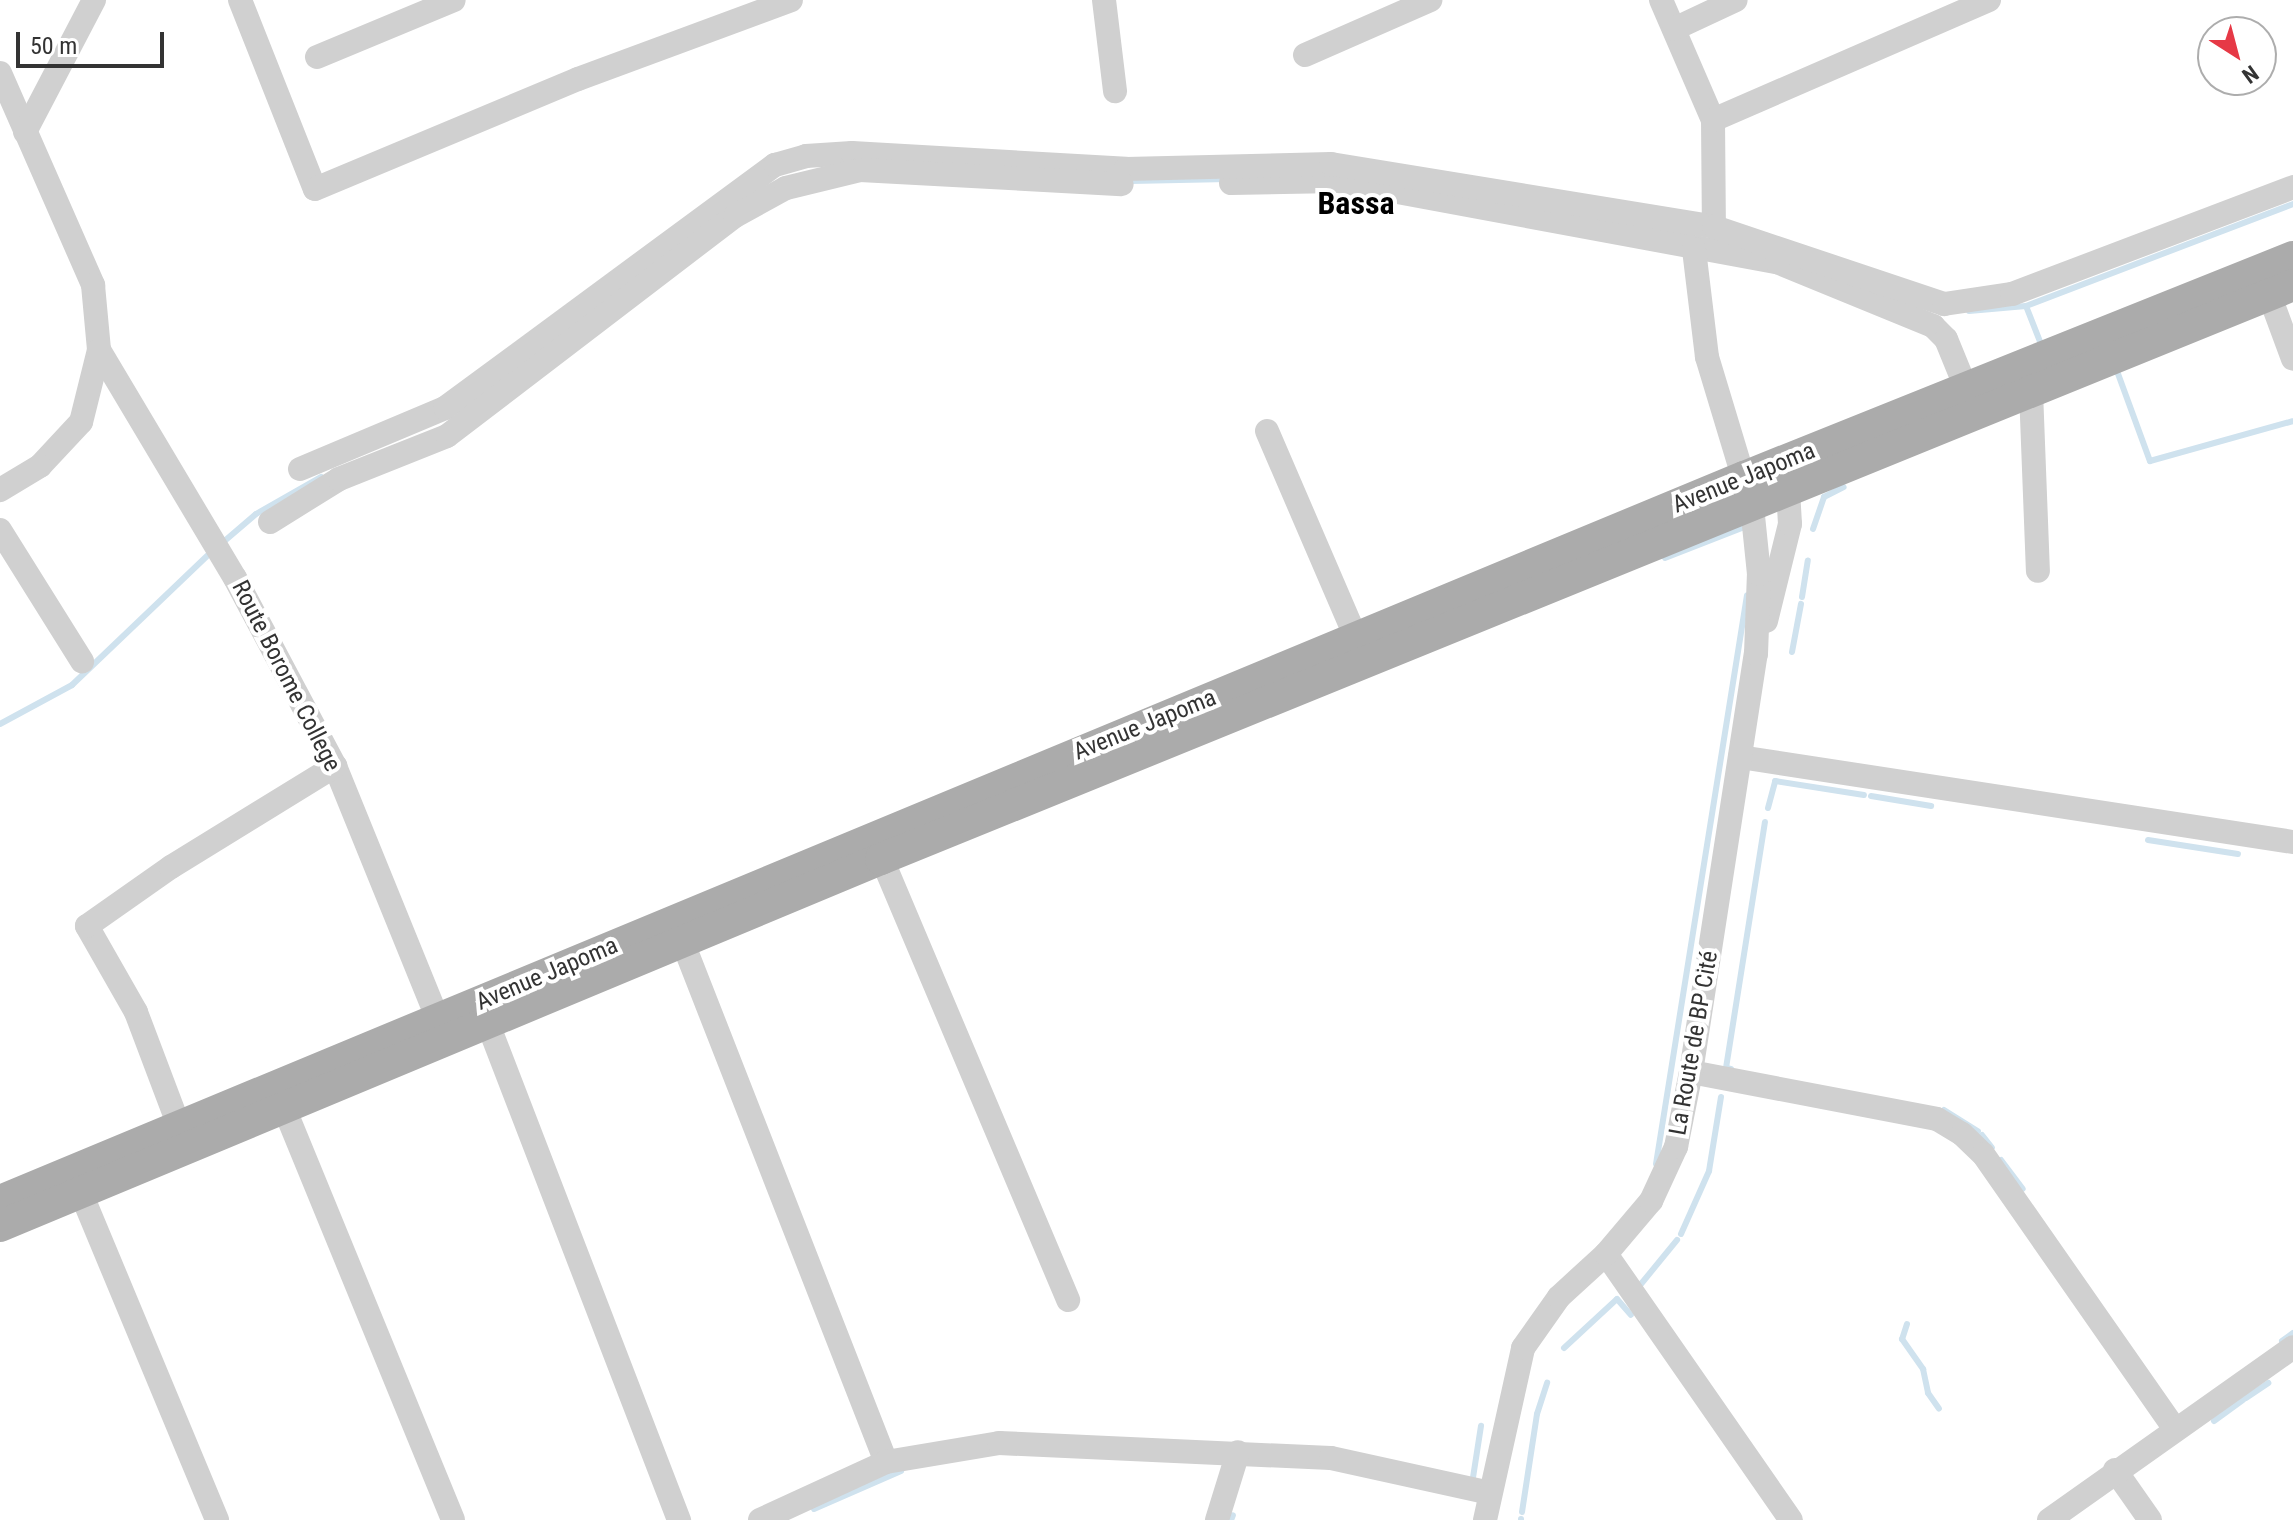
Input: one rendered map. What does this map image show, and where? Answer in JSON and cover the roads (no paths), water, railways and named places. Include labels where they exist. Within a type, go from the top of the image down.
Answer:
[{"type":"main road","name":"Avenue Japoma","points":[[0,1226],[81,1193],[438,1020],[877,848],[1748,492],[1966,388],[2293,257]]},
{"type":"main road","name":"Avenue Japoma","points":[[1788,475],[2031,391],[2281,289]]},
{"type":"main road","name":"Avenue Japoma","points":[[0,1201],[179,1126],[280,1097],[488,1024],[683,943],[877,848],[1356,638],[1748,492]]},
{"type":"street","points":[[25,132],[94,0]]},
{"type":"street","points":[[240,0],[315,189],[741,9],[791,0]]},
{"type":"street","points":[[317,57],[454,0]]},
{"type":"street","points":[[1104,0],[1115,91]]},
{"type":"street","points":[[1305,55],[1430,0]]},
{"type":"street","points":[[1661,0],[1713,120],[1714,227]]},
{"type":"street","points":[[1674,29],[1736,0]]},
{"type":"street","points":[[1713,120],[1989,0]]},
{"type":"street","points":[[0,73],[93,285],[99,350],[81,422],[40,466],[0,490]]},
{"type":"street","points":[[300,469],[445,408],[775,165],[806,156],[867,153],[1126,169],[1331,164],[1714,227],[1953,304],[2012,294],[2293,187]]},
{"type":"street","points":[[270,522],[339,479],[447,436],[753,204],[786,188],[860,170],[923,171],[1023,183],[1338,181],[1777,262],[1913,315],[1946,339],[1966,388]]},
{"type":"street","name":"La Route de BP Cité","points":[[1485,1520],[1523,1348],[1559,1297],[1606,1254],[1651,1201],[1676,1147],[1691,1072],[1756,654],[1759,574],[1748,492],[1707,357],[1694,249]]},
{"type":"street","points":[[2281,289],[2293,359]]},
{"type":"street","name":"Route Borome College","points":[[99,350],[235,578],[335,766],[438,1020]]},
{"type":"street","points":[[2031,391],[2038,571]]},
{"type":"street","points":[[1267,431],[1356,638]]},
{"type":"street","name":"La Route de BP Cité","points":[[1756,654],[1786,551],[1788,475]]},
{"type":"street","points":[[0,530],[82,661]]},
{"type":"street","points":[[1740,757],[2293,842]]},
{"type":"street","points":[[179,1126],[136,1012],[87,926],[171,867],[335,766]]},
{"type":"street","points":[[877,848],[1068,1300]]},
{"type":"street","points":[[683,943],[886,1462]]},
{"type":"street","points":[[488,1024],[679,1520]]},
{"type":"street","points":[[1691,1072],[1937,1119],[1962,1134],[1983,1154],[2174,1428]]},
{"type":"street","points":[[280,1097],[453,1520]]},
{"type":"street","points":[[81,1193],[217,1520]]},
{"type":"street","points":[[1606,1254],[1791,1520]]},
{"type":"street","points":[[2049,1520],[2174,1428],[2293,1347]]},
{"type":"street","points":[[760,1520],[798,1514],[886,1462],[999,1443],[1331,1458],[1490,1493]]},
{"type":"street","points":[[1217,1520],[1238,1452]]},
{"type":"street","points":[[2115,1470],[2150,1520]]},
{"type":"waterway","points":[[1131,181],[1228,179]]},
{"type":"waterway","points":[[1969,311],[2026,306],[2293,204]]},
{"type":"waterway","points":[[2026,306],[2041,344]]},
{"type":"waterway","points":[[2117,371],[2150,461],[2293,421]]},
{"type":"waterway","points":[[221,544],[256,514],[321,477]]},
{"type":"waterway","points":[[1813,529],[1824,497],[1844,487]]},
{"type":"waterway","points":[[1665,558],[1747,526]]},
{"type":"waterway","points":[[0,724],[72,685],[212,551]]},
{"type":"waterway","points":[[1802,597],[1808,560]]},
{"type":"waterway","points":[[1656,1164],[1747,595]]},
{"type":"waterway","points":[[1792,652],[1801,604]]},
{"type":"waterway","points":[[1768,808],[1775,781],[1864,795]]},
{"type":"waterway","points":[[1871,796],[1931,806]]},
{"type":"waterway","points":[[1731,1069],[1726,1068],[1765,822]]},
{"type":"waterway","points":[[2148,840],[2238,854]]},
{"type":"waterway","points":[[1681,1234],[1709,1171],[1721,1097]]},
{"type":"waterway","points":[[1944,1110],[1978,1131]]},
{"type":"waterway","points":[[1982,1135],[1992,1148]]},
{"type":"waterway","points":[[2001,1160],[2023,1189]]},
{"type":"waterway","points":[[1641,1284],[1677,1240]]},
{"type":"waterway","points":[[1564,1348],[1617,1299],[1631,1315]]},
{"type":"waterway","points":[[1907,1324],[1902,1339],[1923,1369],[1928,1393],[1939,1409]]},
{"type":"waterway","points":[[2282,1341],[2293,1333]]},
{"type":"waterway","points":[[1522,1512],[1537,1414],[1547,1383]]},
{"type":"waterway","points":[[2246,1398],[2268,1383]]},
{"type":"waterway","points":[[2214,1421],[2243,1400]]},
{"type":"waterway","points":[[1472,1484],[1481,1426]]},
{"type":"waterway","points":[[814,1509],[901,1471]]},
{"type":"waterway","points":[[1231,1520],[1233,1515]]},
{"type":"district","name":"Bassa","points":[[1356,203]]}]
